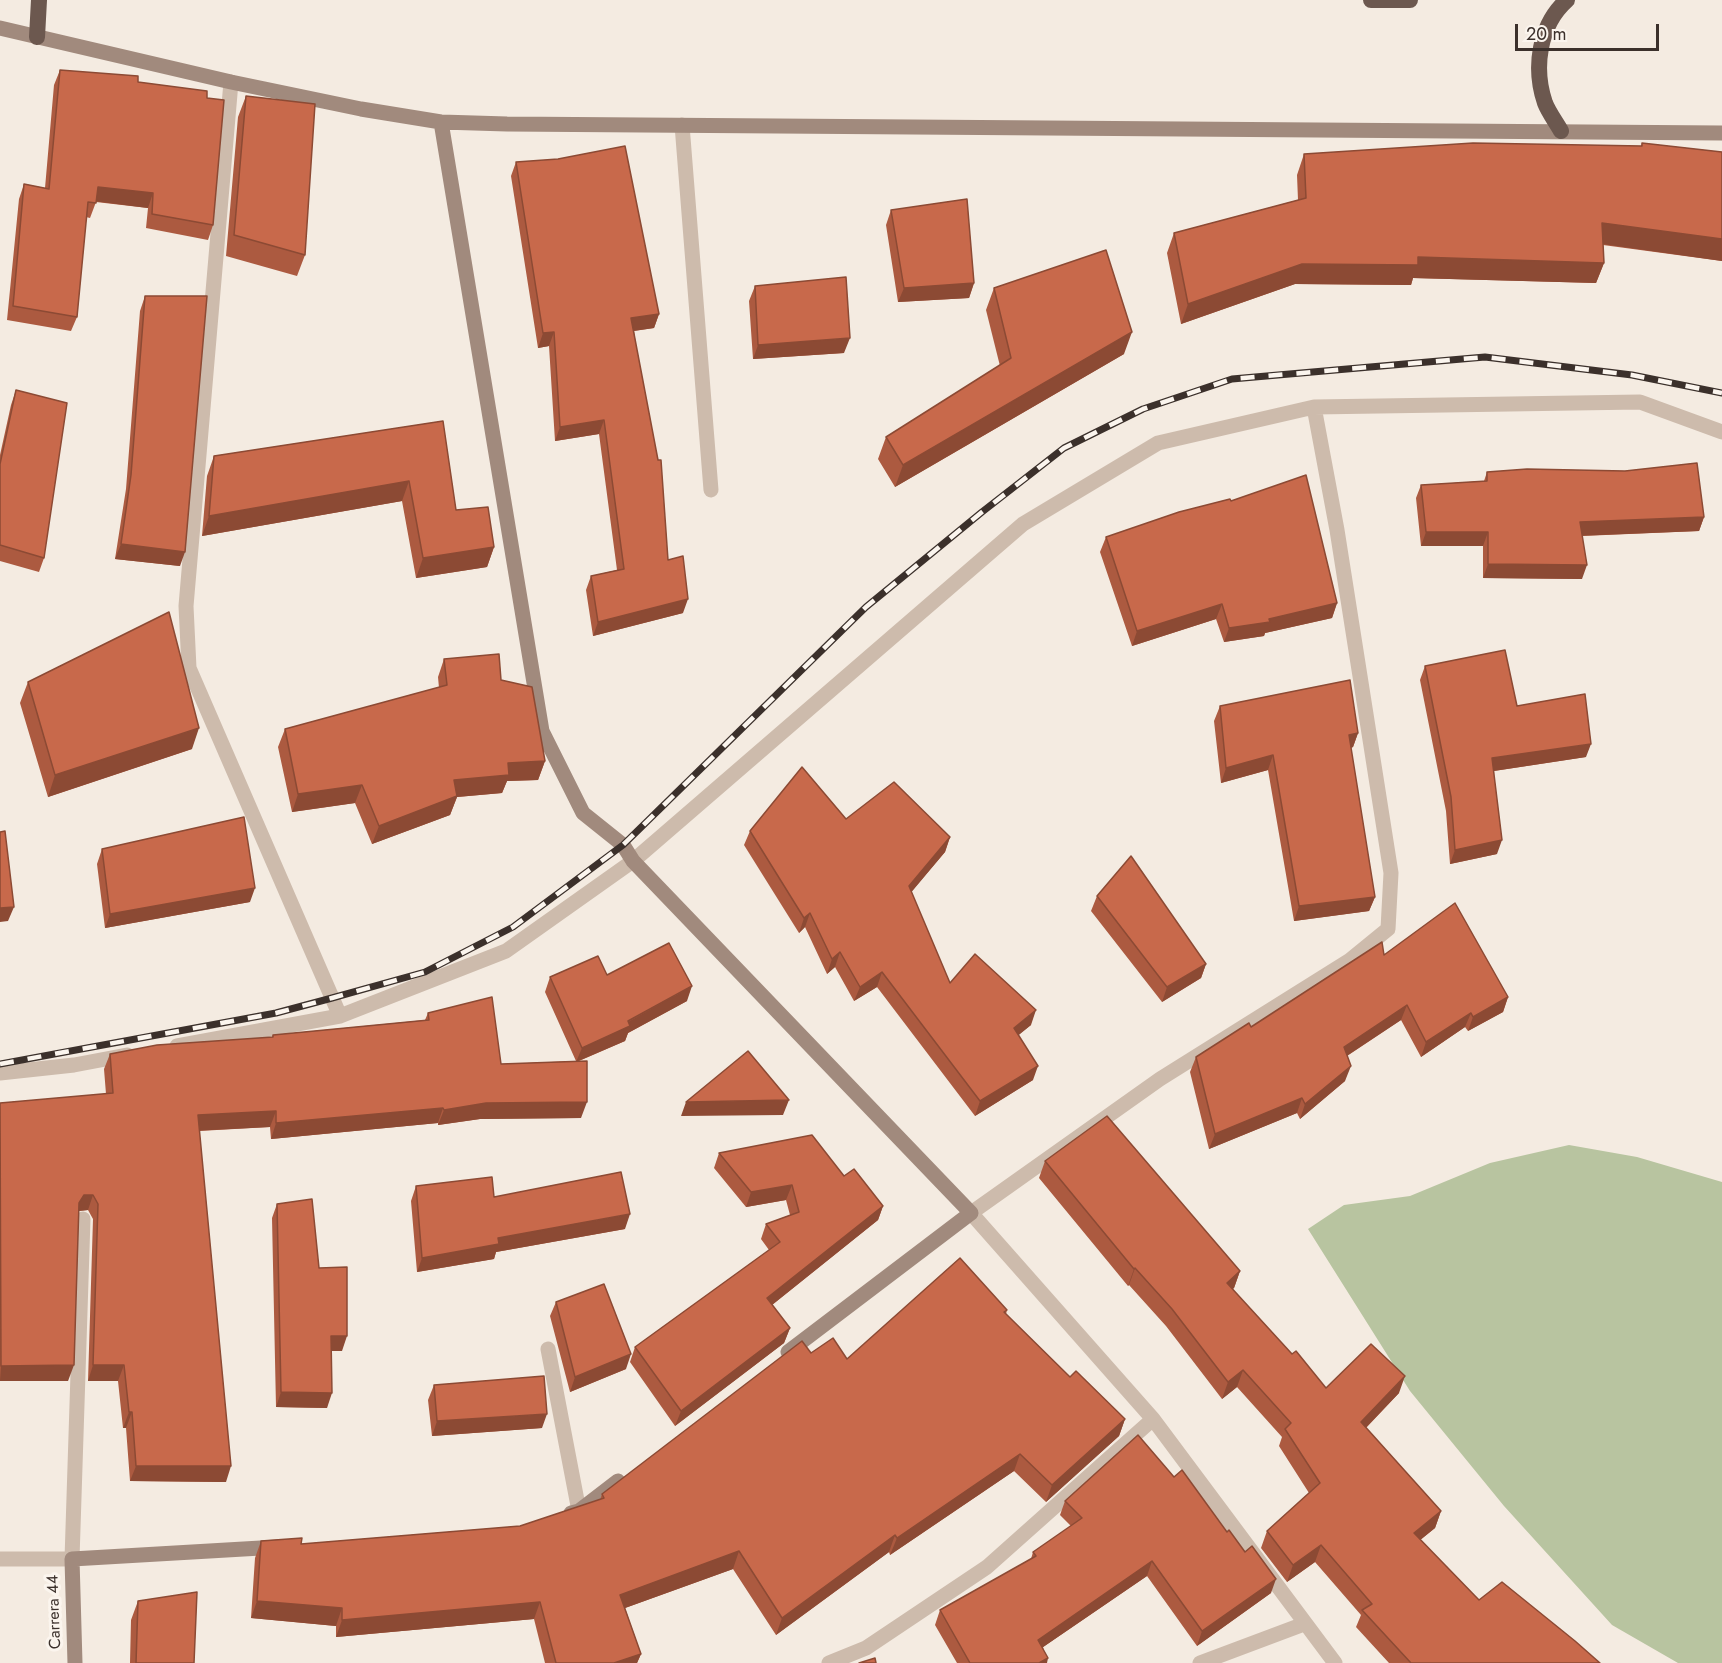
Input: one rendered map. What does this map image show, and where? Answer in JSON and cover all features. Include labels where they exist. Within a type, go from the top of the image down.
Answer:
[{"type":"highway","points":[[37,37],[39,0]]},
{"type":"highway","points":[[1371,0],[1410,0]]},
{"type":"highway","points":[[1561,131],[1545,103],[1538,72],[1542,40],[1555,10],[1567,0]]},
{"type":"main road","points":[[0,28],[231,82],[362,109],[441,122],[1722,133]]},
{"type":"main road","points":[[441,122],[542,731],[583,813],[623,845],[633,861],[971,1213],[775,1362]]},
{"type":"main road","points":[[558,1517],[579,1511],[626,1475]]},
{"type":"main road","points":[[72,1559],[294,1546]]},
{"type":"main road","name":"Carrera 44","points":[[72,1559],[75,1663]]},
{"type":"street","points":[[231,82],[186,606],[189,668],[340,1016]]},
{"type":"street","points":[[682,125],[711,490]]},
{"type":"street","points":[[167,1048],[340,1016],[506,951],[633,861],[1023,524],[1158,443],[1314,407],[1640,402],[1722,432]]},
{"type":"street","points":[[1314,407],[1337,530],[1391,873],[1389,929],[1350,960],[1160,1079],[971,1213],[1153,1419],[1335,1663]]},
{"type":"street","points":[[0,1072],[74,1065],[144,1052]]},
{"type":"street","points":[[0,1559],[72,1559],[83,1219]]},
{"type":"street","points":[[548,1349],[579,1511]]},
{"type":"street","points":[[830,1663],[867,1648],[987,1567],[1153,1419]]},
{"type":"street","points":[[1200,1663],[1304,1624]]},
{"type":"green space","points":[[1569,1145],[1637,1157],[1722,1182],[1722,1663],[1678,1663],[1612,1625],[1504,1506],[1410,1391],[1308,1229],[1344,1205],[1410,1196],[1490,1163]]},
{"type":"building","points":[[60,70],[138,76],[138,82],[207,91],[207,98],[224,100],[213,225],[152,214],[153,193],[98,187],[96,203],[88,202],[77,317],[13,306],[24,184],[49,189]]},
{"type":"building","points":[[246,96],[315,104],[305,255],[234,235]]},
{"type":"building","points":[[1473,143],[1642,146],[1642,143],[1722,152],[1722,239],[1602,223],[1604,263],[1418,257],[1418,265],[1302,264],[1188,304],[1174,233],[1306,198],[1304,154]]},
{"type":"building","points":[[625,146],[659,314],[631,318],[658,460],[661,460],[668,560],[683,556],[688,599],[598,622],[591,576],[624,569],[604,420],[560,427],[554,332],[543,333],[516,162],[558,159]]},
{"type":"building","points":[[967,199],[974,283],[904,288],[891,210]]},
{"type":"building","points":[[1106,250],[1132,332],[903,465],[886,437],[1011,358],[994,288]]},
{"type":"building","points":[[846,277],[850,338],[758,345],[755,286]]},
{"type":"building","points":[[145,296],[207,296],[185,552],[121,544],[131,475]]},
{"type":"building","points":[[16,390],[67,403],[44,558],[0,545],[0,464]]},
{"type":"building","points":[[443,421],[456,510],[488,507],[494,547],[423,558],[409,481],[209,516],[214,456]]},
{"type":"building","points":[[1697,463],[1704,517],[1580,522],[1587,565],[1488,564],[1488,532],[1426,532],[1421,485],[1487,481],[1487,472],[1527,469],[1625,471]]},
{"type":"building","points":[[1306,475],[1337,603],[1269,619],[1270,622],[1229,628],[1222,604],[1137,631],[1106,537],[1179,512],[1230,499],[1231,501]]},
{"type":"building","points":[[169,612],[199,728],[55,775],[28,682]]},
{"type":"building","points":[[1505,650],[1517,706],[1585,694],[1591,744],[1492,758],[1502,840],[1455,850],[1451,797],[1425,666]]},
{"type":"building","points":[[499,654],[501,680],[532,687],[545,761],[508,763],[509,775],[454,780],[457,796],[379,826],[362,785],[298,794],[285,729],[447,685],[444,659]]},
{"type":"building","points":[[1350,680],[1358,733],[1349,735],[1375,897],[1299,906],[1273,755],[1226,768],[1220,706]]},
{"type":"building","points":[[802,767],[846,819],[894,782],[950,837],[909,886],[950,983],[975,954],[1036,1010],[1014,1028],[1038,1066],[980,1101],[882,972],[860,987],[840,952],[832,959],[810,913],[804,918],[750,831]]},
{"type":"building","points":[[244,817],[255,888],[110,914],[102,849]]},
{"type":"building","points":[[5,831],[14,907],[0,908],[0,832]]},
{"type":"building","points":[[1131,856],[1206,964],[1167,987],[1097,896]]},
{"type":"building","points":[[1455,903],[1508,997],[1473,1017],[1471,1013],[1426,1042],[1407,1005],[1344,1047],[1351,1066],[1305,1104],[1302,1098],[1215,1134],[1196,1057],[1249,1023],[1251,1027],[1382,942],[1384,955]]},
{"type":"building","points":[[669,943],[692,986],[628,1021],[630,1026],[582,1048],[550,977],[598,956],[607,975]]},
{"type":"building","points":[[492,997],[501,1064],[587,1061],[587,1102],[486,1103],[444,1110],[443,1108],[276,1123],[276,1111],[198,1115],[231,1466],[136,1466],[132,1412],[129,1412],[124,1365],[93,1365],[98,1204],[93,1195],[84,1195],[79,1203],[74,1365],[1,1366],[0,1103],[113,1093],[110,1054],[157,1045],[273,1037],[273,1035],[429,1020],[428,1013]]},
{"type":"building","points":[[748,1051],[789,1100],[686,1102]]},
{"type":"building","points":[[1107,1116],[1240,1271],[1227,1283],[1292,1354],[1296,1351],[1326,1388],[1371,1344],[1405,1376],[1361,1422],[1441,1511],[1414,1533],[1479,1600],[1502,1582],[1600,1663],[1411,1663],[1362,1610],[1372,1604],[1321,1545],[1293,1565],[1267,1531],[1320,1483],[1285,1429],[1291,1423],[1243,1370],[1228,1382],[1172,1309],[1134,1269],[1045,1161]]},
{"type":"building","points":[[812,1135],[844,1176],[854,1169],[883,1206],[767,1298],[790,1328],[681,1411],[635,1347],[780,1242],[766,1224],[799,1212],[792,1185],[751,1192],[719,1153]]},
{"type":"building","points":[[621,1172],[630,1214],[498,1238],[499,1244],[422,1258],[416,1186],[492,1177],[494,1197]]},
{"type":"building","points":[[312,1199],[319,1268],[347,1267],[347,1336],[331,1336],[332,1393],[281,1392],[277,1204]]},
{"type":"building","points":[[960,1258],[1007,1310],[1004,1312],[1070,1377],[1076,1371],[1125,1419],[1052,1485],[1020,1454],[897,1538],[895,1535],[782,1618],[739,1551],[620,1595],[641,1654],[614,1663],[556,1663],[540,1602],[342,1620],[342,1608],[257,1601],[261,1541],[302,1538],[301,1544],[520,1526],[604,1498],[602,1494],[802,1341],[811,1353],[833,1338],[847,1359]]},
{"type":"building","points":[[604,1284],[631,1354],[575,1377],[556,1302]]},
{"type":"building","points":[[544,1376],[547,1414],[437,1421],[434,1385]]},
{"type":"building","points":[[1138,1435],[1174,1477],[1182,1470],[1227,1532],[1229,1530],[1245,1552],[1252,1546],[1276,1579],[1202,1631],[1152,1561],[1038,1640],[1048,1658],[1039,1663],[970,1663],[940,1610],[1036,1556],[1033,1552],[1082,1518],[1065,1501]]},
{"type":"building","points":[[197,1592],[194,1663],[136,1663],[138,1601]]},
{"type":"building","points":[[875,1658],[876,1663],[859,1663]]},
{"type":"railway","points":[[0,1064],[276,1013],[425,972],[513,927],[623,845],[866,607],[1064,448],[1143,409],[1232,379],[1485,357],[1632,375],[1722,393]]}]
